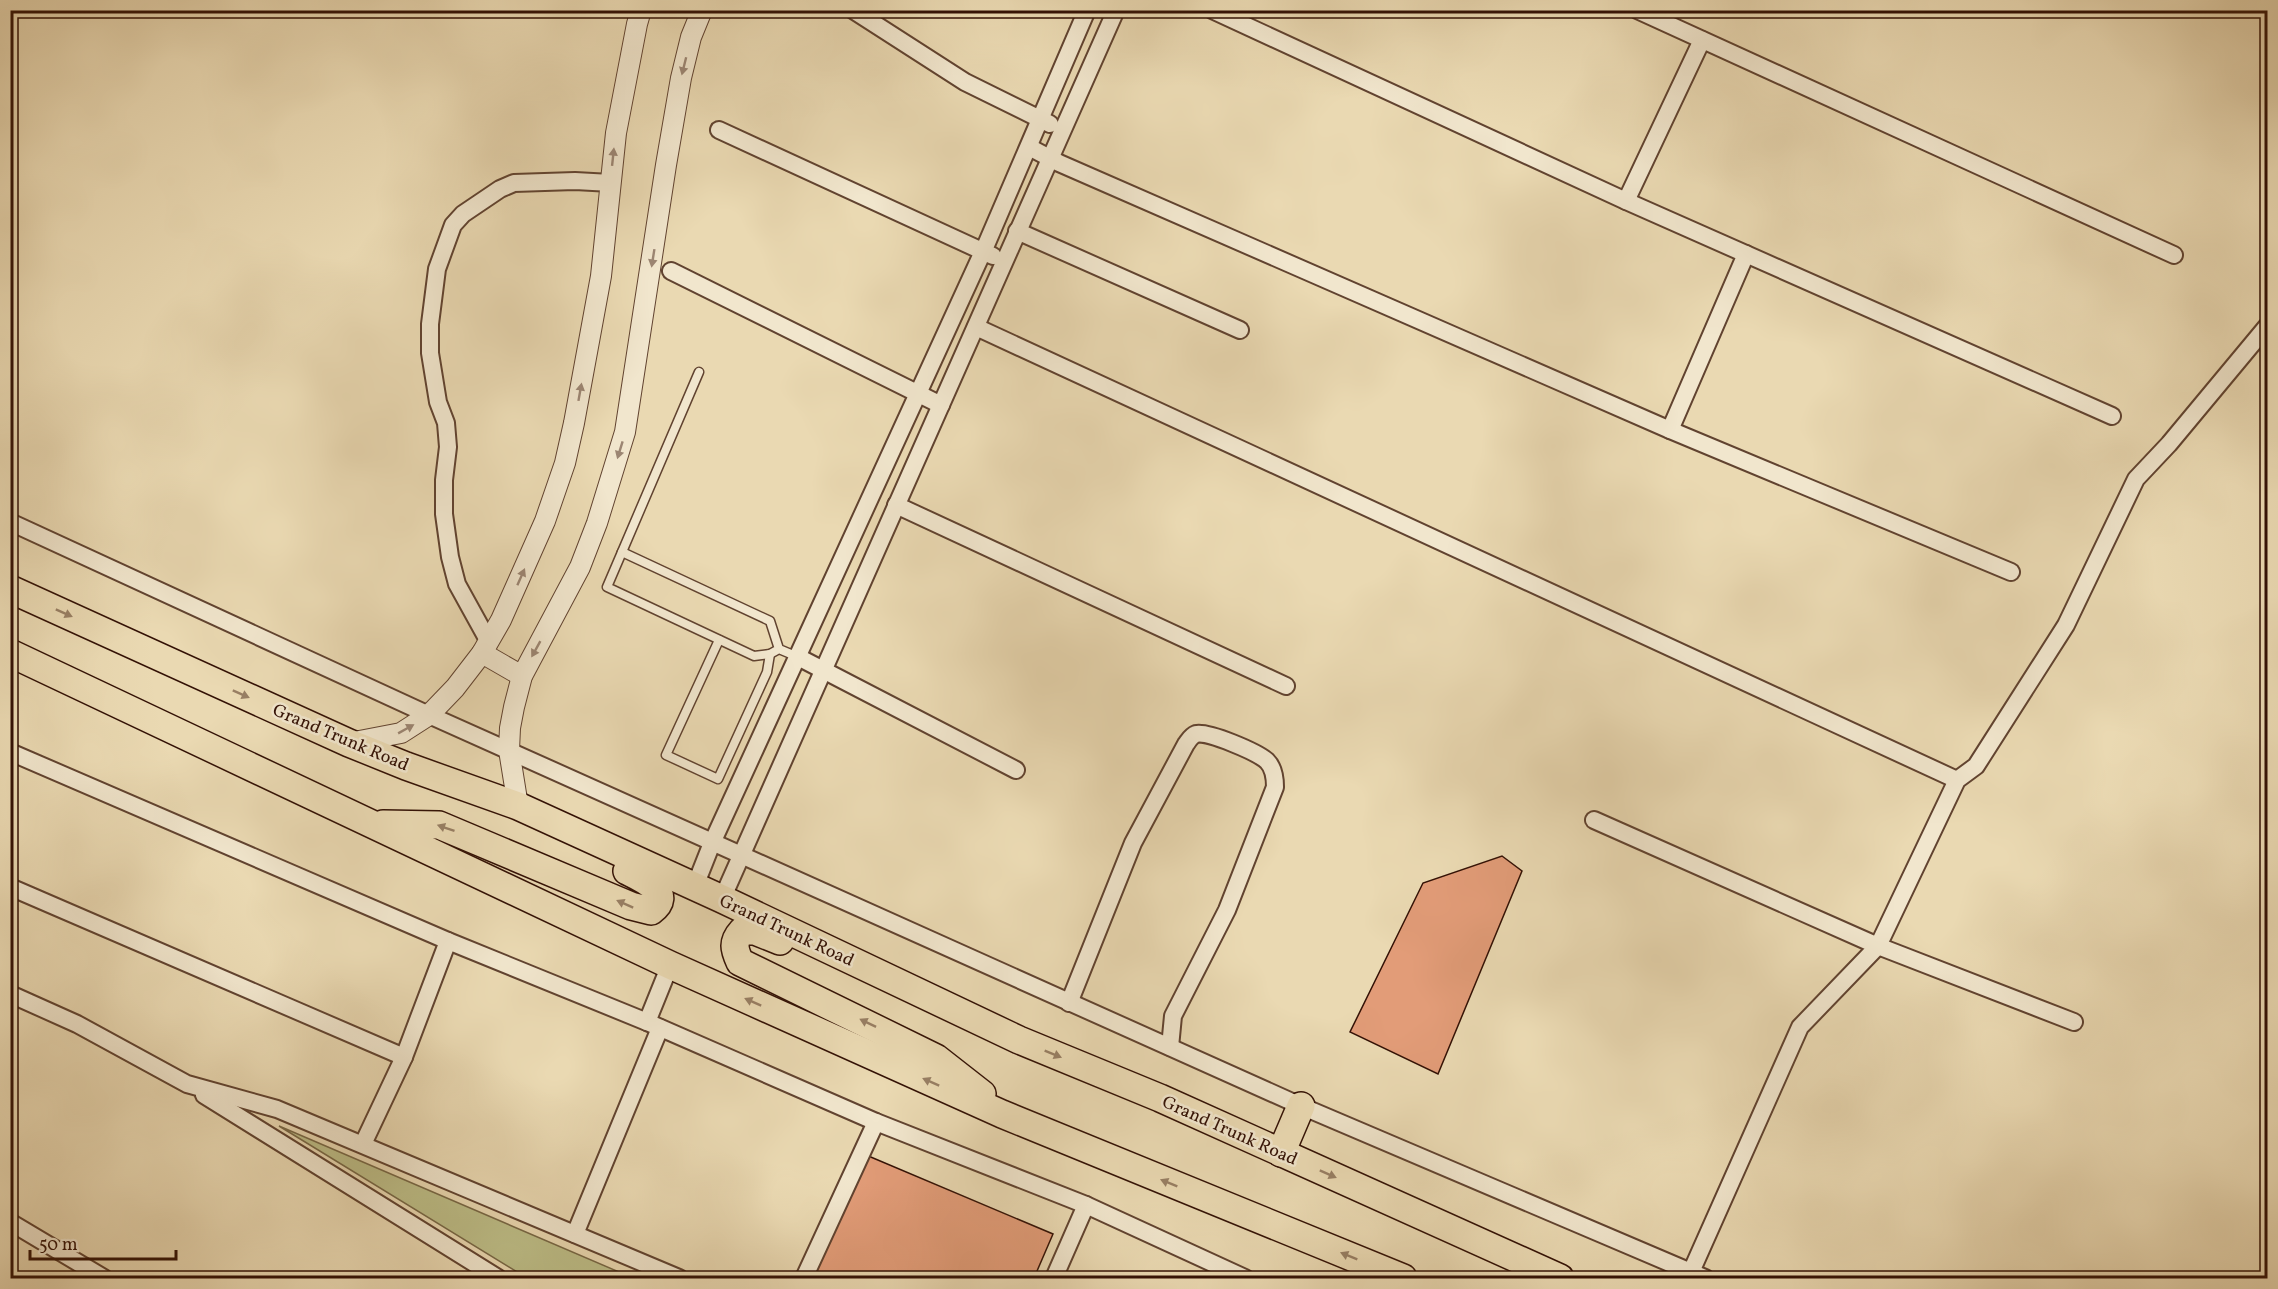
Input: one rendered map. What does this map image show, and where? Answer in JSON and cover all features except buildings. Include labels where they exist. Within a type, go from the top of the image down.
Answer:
[{"type":"highway","name":"Grand Trunk Road","points":[[10,589],[349,743],[518,806],[695,886],[1018,1040],[1160,1098],[1560,1278]]},
{"type":"highway","points":[[10,652],[377,824],[670,965],[1002,1114],[1403,1278]]},
{"type":"highway","points":[[377,824],[439,825],[631,906],[651,911],[656,907],[659,899],[658,892],[644,879],[476,804],[406,766]]},
{"type":"highway","points":[[1002,1114],[978,1090],[936,1058],[740,962],[733,947],[736,938],[742,931],[755,931],[783,942],[941,1019],[1018,1040]]},
{"type":"highway","points":[[1281,1153],[1301,1106]]},
{"type":"street","points":[[349,743],[402,733],[429,715],[455,688],[486,648],[536,541],[565,463],[601,276],[616,133],[636,24],[641,10]]},
{"type":"street","points":[[518,806],[509,750],[510,728],[522,676],[579,567],[597,524],[625,432],[681,78],[691,37],[702,10]]},
{"type":"street","points":[[853,10],[965,82],[1061,130]]},
{"type":"street","points":[[695,886],[712,843],[983,251],[1088,10]]},
{"type":"street","points":[[722,899],[1116,10]]},
{"type":"street","points":[[1637,10],[2174,255]]},
{"type":"street","points":[[1215,11],[1626,201],[2112,416]]},
{"type":"street","points":[[1626,201],[1702,40]]},
{"type":"street","points":[[719,130],[1004,262]]},
{"type":"street","points":[[1029,147],[1049,158],[1670,430],[2012,572]]},
{"type":"street","points":[[522,676],[486,648],[456,584],[450,557],[444,514],[444,480],[448,447],[446,423],[438,402],[430,353],[430,324],[437,269],[453,225],[463,214],[500,189],[514,183],[575,181],[611,183]]},
{"type":"street","points":[[1017,231],[1240,330]]},
{"type":"street","points":[[1670,430],[1746,254]]},
{"type":"street","points":[[671,272],[941,405]]},
{"type":"street","points":[[10,522],[429,715],[1069,1003],[1301,1106],[1698,1275],[1800,1027],[1878,946],[1957,780],[1976,766],[2066,625],[2136,479],[2169,444],[2268,325]]},
{"type":"street","points":[[976,327],[1957,780]]},
{"type":"street","points":[[896,505],[1286,686]]},
{"type":"street","points":[[798,657],[1016,770]]},
{"type":"street","points":[[1069,1003],[1133,843],[1186,744],[1191,737],[1198,734],[1215,736],[1236,745],[1267,761],[1275,774],[1275,787],[1227,910],[1173,1016],[1170,1047]]},
{"type":"street","points":[[10,752],[876,1122],[1086,1205],[1245,1278]]},
{"type":"street","points":[[1594,820],[1878,946],[2074,1022]]},
{"type":"street","points":[[10,887],[404,1057]]},
{"type":"street","points":[[363,1144],[404,1057],[448,941]]},
{"type":"street","points":[[575,1234],[653,1025],[670,965]]},
{"type":"street","points":[[10,994],[77,1024],[187,1084],[498,1278]]},
{"type":"street","points":[[187,1084],[277,1109],[679,1278]]},
{"type":"street","points":[[804,1278],[876,1122]]},
{"type":"street","points":[[1054,1278],[1086,1205]]},
{"type":"street","points":[[10,1222],[104,1278]]},
{"type":"lane","points":[[699,372],[607,587],[754,656],[770,654],[779,649]]},
{"type":"lane","points":[[622,552],[770,621],[779,649],[798,657]]},
{"type":"lane","points":[[719,640],[666,755],[718,779],[767,672],[770,654]]},
{"type":"green space","points":[[279,1126],[633,1278],[527,1278]]}]
